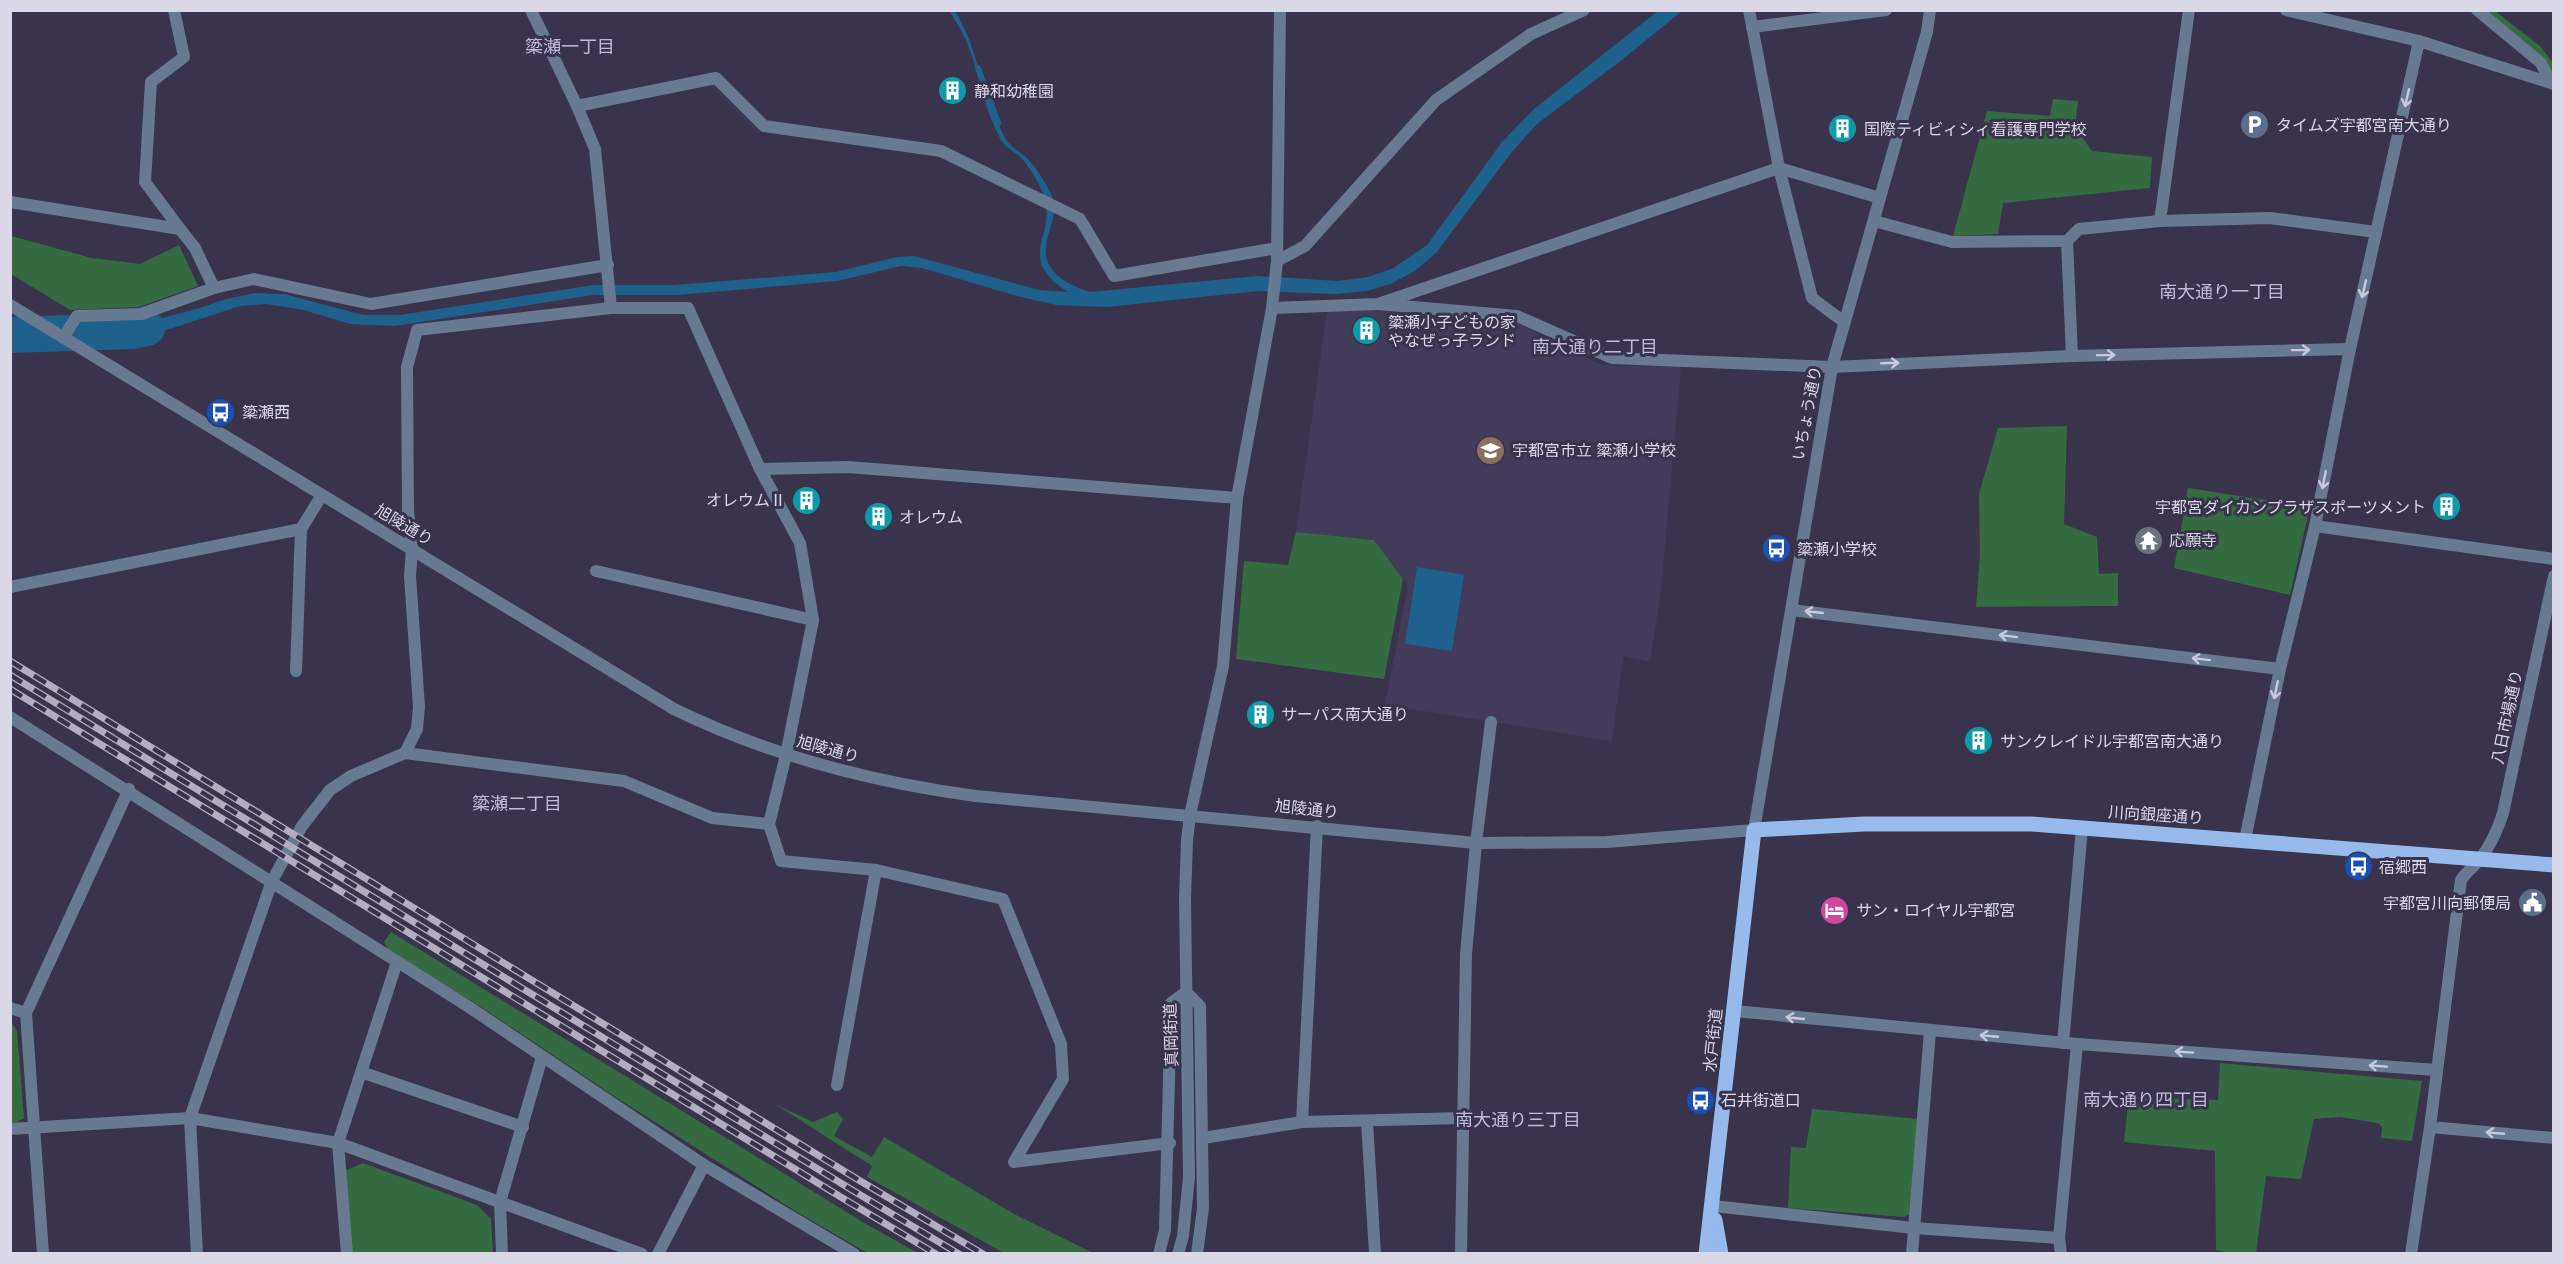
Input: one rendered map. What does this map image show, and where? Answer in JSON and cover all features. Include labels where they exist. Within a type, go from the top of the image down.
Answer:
[{"type":"main road","name":"川向銀座通り","points":[[1754,830],[1864,824],[1973,822],[2245,840],[2553,865]]},
{"type":"main road","name":"水戸街道","points":[[1706,1254],[1754,830]]},
{"type":"main road","points":[[1713,1206],[1721,1254]]},
{"type":"street","points":[[174,10],[184,57],[151,82],[145,182],[195,248],[214,288]]},
{"type":"street","points":[[531,10],[595,149],[608,265],[610,308]]},
{"type":"street","name":"真岡街道","points":[[1178,1254],[1183,1236],[1189,1177],[1185,866],[1190,815],[1223,666],[1237,498],[1272,308],[1277,255],[1280,10]]},
{"type":"street","points":[[577,106],[716,78],[764,126],[941,151],[1080,219],[1114,276],[1277,255],[1305,246],[1436,100],[1532,34],[1584,10]]},
{"type":"street","points":[[1749,10],[1779,168],[1812,298],[1844,322]]},
{"type":"street","points":[[1752,27],[1886,10]]},
{"type":"street","name":"いちょう通り","points":[[1754,830],[1832,367],[1927,32],[1930,10]]},
{"type":"street","points":[[2160,221],[2189,10]]},
{"type":"street","points":[[2286,10],[2420,41],[2552,83]]},
{"type":"street","points":[[2477,10],[2541,63],[2552,83]]},
{"type":"street","points":[[2245,840],[2280,669],[2315,526],[2350,349],[2420,41]]},
{"type":"street","points":[[1378,304],[1779,168],[1880,198]]},
{"type":"street","points":[[10,201],[180,229]]},
{"type":"street","points":[[1874,221],[1952,242],[2067,241],[2079,229],[2160,221],[2270,218],[2376,232]]},
{"type":"street","points":[[2067,241],[2072,356]]},
{"type":"street","points":[[63,338],[77,316],[141,314],[214,288],[254,279],[371,304],[608,265]]},
{"type":"street","points":[[1272,308],[1378,304],[1517,316],[1612,358],[1832,367],[2072,356],[2350,349]]},
{"type":"street","name":"旭陵通り","points":[[10,305],[674,709],[711,727],[786,755],[865,777],[936,790],[1476,843],[1596,843],[1754,830]]},
{"type":"street","points":[[405,753],[417,729],[419,707],[410,576],[412,549],[408,521],[407,367],[417,330],[610,308],[688,308],[760,469],[800,543],[813,620],[786,755],[769,824],[781,861],[876,870],[1002,899],[1061,1044],[1063,1079],[1014,1162],[1170,1143]]},
{"type":"street","points":[[760,469],[848,467],[1237,498]]},
{"type":"street","points":[[297,671],[301,529],[322,495]]},
{"type":"street","points":[[2315,526],[2553,558]]},
{"type":"street","points":[[10,587],[301,529]]},
{"type":"street","points":[[596,571],[813,620]]},
{"type":"street","name":"八日市場通り","points":[[2411,1254],[2462,880],[2469,868],[2480,860],[2493,838],[2503,813],[2550,610],[2553,576]]},
{"type":"street","points":[[1791,610],[2280,669]]},
{"type":"street","points":[[10,717],[129,789],[470,1007],[704,1165],[854,1254]]},
{"type":"street","points":[[1461,1254],[1466,954],[1476,843],[1491,722]]},
{"type":"street","points":[[197,1254],[190,1118],[272,881],[302,826],[330,790],[351,776],[405,753],[624,781],[712,818],[769,824]]},
{"type":"street","points":[[43,1254],[26,1013],[129,789]]},
{"type":"street","points":[[1302,1122],[1317,826]]},
{"type":"street","points":[[2063,1043],[2082,828]]},
{"type":"street","points":[[837,1085],[876,870]]},
{"type":"street","points":[[347,1254],[338,1143],[398,962]]},
{"type":"street","points":[[1159,1254],[1166,1230],[1170,1143],[1171,1003],[1186,992],[1200,1006],[1203,1208],[1197,1254]]},
{"type":"street","points":[[10,1008],[26,1013]]},
{"type":"street","points":[[1735,1011],[2063,1043],[2436,1070]]},
{"type":"street","points":[[1912,1254],[1930,1031]]},
{"type":"street","points":[[2061,1254],[2059,1238],[2077,1044]]},
{"type":"street","points":[[502,1254],[500,1202],[542,1057]]},
{"type":"street","points":[[362,1072],[523,1126]]},
{"type":"street","points":[[10,1129],[190,1118],[338,1143],[642,1254]]},
{"type":"street","points":[[1203,1138],[1302,1122],[1463,1118]]},
{"type":"street","points":[[1367,1121],[1375,1254]]},
{"type":"street","points":[[2430,1127],[2553,1138]]},
{"type":"street","points":[[658,1254],[704,1165]]},
{"type":"street","points":[[1713,1206],[1914,1228],[2059,1238]]},
{"type":"shaded area","name":"宇都宮市立 簗瀬小学校","points":[[1373,310],[1514,322],[1602,365],[1681,367],[1661,590],[1650,662],[1623,656],[1612,741],[1385,705],[1408,586],[1374,540],[1296,532],[1327,311]]},
{"type":"green space","points":[[2481,11],[2495,11],[2540,46],[2553,63],[2553,78]]},
{"type":"green space","points":[[2053,99],[2078,101],[2075,127],[2092,151],[2152,157],[2150,188],[2003,203],[1998,234],[1953,236],[1987,111],[2050,116]]},
{"type":"green space","points":[[11,236],[92,258],[140,264],[179,245],[198,286],[139,307],[70,310],[11,274]]},
{"type":"green space","points":[[2067,426],[2064,524],[2097,537],[2099,574],[2118,573],[2118,606],[1976,607],[1980,555],[1979,494],[1998,428]]},
{"type":"green space","points":[[2188,488],[2310,507],[2290,595],[2174,568]]},
{"type":"green space","points":[[1296,532],[1374,540],[1403,579],[1384,679],[1236,659],[1244,561],[1288,565]]},
{"type":"green space","points":[[391,932],[866,1224],[918,1253],[868,1253],[797,1212],[617,1098],[478,1005],[389,951],[384,942]]},
{"type":"green space","points":[[10,1019],[17,1031],[24,1118],[10,1126]]},
{"type":"green space","points":[[2220,1063],[2422,1081],[2412,1141],[2381,1138],[2382,1127],[2378,1123],[2340,1117],[2314,1119],[2301,1179],[2266,1176],[2256,1253],[2230,1253],[2216,1250],[2215,1151],[2124,1142],[2129,1097],[2218,1100]]},
{"type":"green space","points":[[775,1104],[813,1122],[837,1112],[843,1119],[834,1136],[872,1157],[884,1137],[1014,1214],[1093,1253],[1004,1253],[867,1177],[872,1166]]},
{"type":"green space","points":[[1812,1109],[1918,1119],[1910,1214],[1904,1217],[1788,1208],[1791,1147],[1806,1148]]},
{"type":"green space","points":[[363,1163],[477,1205],[491,1219],[493,1253],[352,1253],[345,1171]]},
{"type":"water","points":[[949,10],[955,11],[965,30],[988,100],[1005,138],[1031,163],[1051,194],[1054,215],[1046,247],[1049,264],[1053,271],[1066,282],[1090,292],[1257,276],[1338,281],[1368,277],[1392,269],[1427,245],[1502,142],[1534,109],[1658,11],[1682,11],[1537,124],[1511,153],[1436,253],[1415,271],[1390,284],[1367,291],[1335,294],[1258,291],[1107,307],[1056,305],[922,268],[901,266],[837,281],[677,295],[593,295],[395,326],[350,324],[304,310],[266,304],[240,306],[173,328],[135,337],[109,339],[91,328],[132,326],[255,293],[284,294],[363,315],[400,315],[594,285],[674,285],[836,272],[897,257],[914,256],[1039,290],[1068,292],[1043,268],[1040,257],[1047,210],[1044,196],[1026,164],[1000,138],[968,47]]},
{"type":"water","points":[[1417,567],[1464,575],[1452,651],[1405,644]]},
{"type":"waterway","points":[[978,68],[998,123]]},
{"type":"waterway","points":[[10,335],[133,331],[147,328]]},
{"type":"railway","points":[[10,661],[983,1254]]},
{"type":"railway","points":[[10,675],[959,1254]]},
{"type":"railway","points":[[10,689],[936,1254]]},
{"type":"place","name":"静和幼稚園","points":[[953,91]]},
{"type":"place","name":"タイムズ宇都宮南大通り","points":[[2255,125]]},
{"type":"place","name":"国際ティビィシィ看護専門学校","points":[[1843,129]]},
{"type":"place","name":"簗瀬小子どもの家 やなぜっ子ランド","points":[[1367,331]]},
{"type":"place","name":"簗瀬西","points":[[221,412]]},
{"type":"place","name":"宇都宮市立 簗瀬小学校","points":[[1491,450]]},
{"type":"place","name":"オレウムⅡ","points":[[807,500]]},
{"type":"place","name":"宇都宮ダイカンプラザスポーツメント","points":[[2447,507]]},
{"type":"place","name":"オレウム","points":[[878,517]]},
{"type":"place","name":"応願寺","points":[[2148,540]]},
{"type":"place","name":"簗瀬小学校","points":[[1776,549]]},
{"type":"place","name":"サーパス南大通り","points":[[1260,714]]},
{"type":"place","name":"サンクレイドル宇都宮南大通り","points":[[1979,741]]},
{"type":"place","name":"宿郷西","points":[[2358,867]]},
{"type":"place","name":"宇都宮川向郵便局","points":[[2532,903]]},
{"type":"place","name":"サン・ロイヤル宇都宮","points":[[1835,910]]},
{"type":"place","name":"石井街道口","points":[[1700,1100]]},
{"type":"district","name":"簗瀬一丁目","points":[[570,46]]},
{"type":"district","name":"南大通り一丁目","points":[[2222,291]]},
{"type":"district","name":"南大通り二丁目","points":[[1595,346]]},
{"type":"district","name":"簗瀬二丁目","points":[[517,803]]},
{"type":"district","name":"南大通り四丁目","points":[[2146,1099]]},
{"type":"district","name":"南大通り三丁目","points":[[1518,1119]]}]
